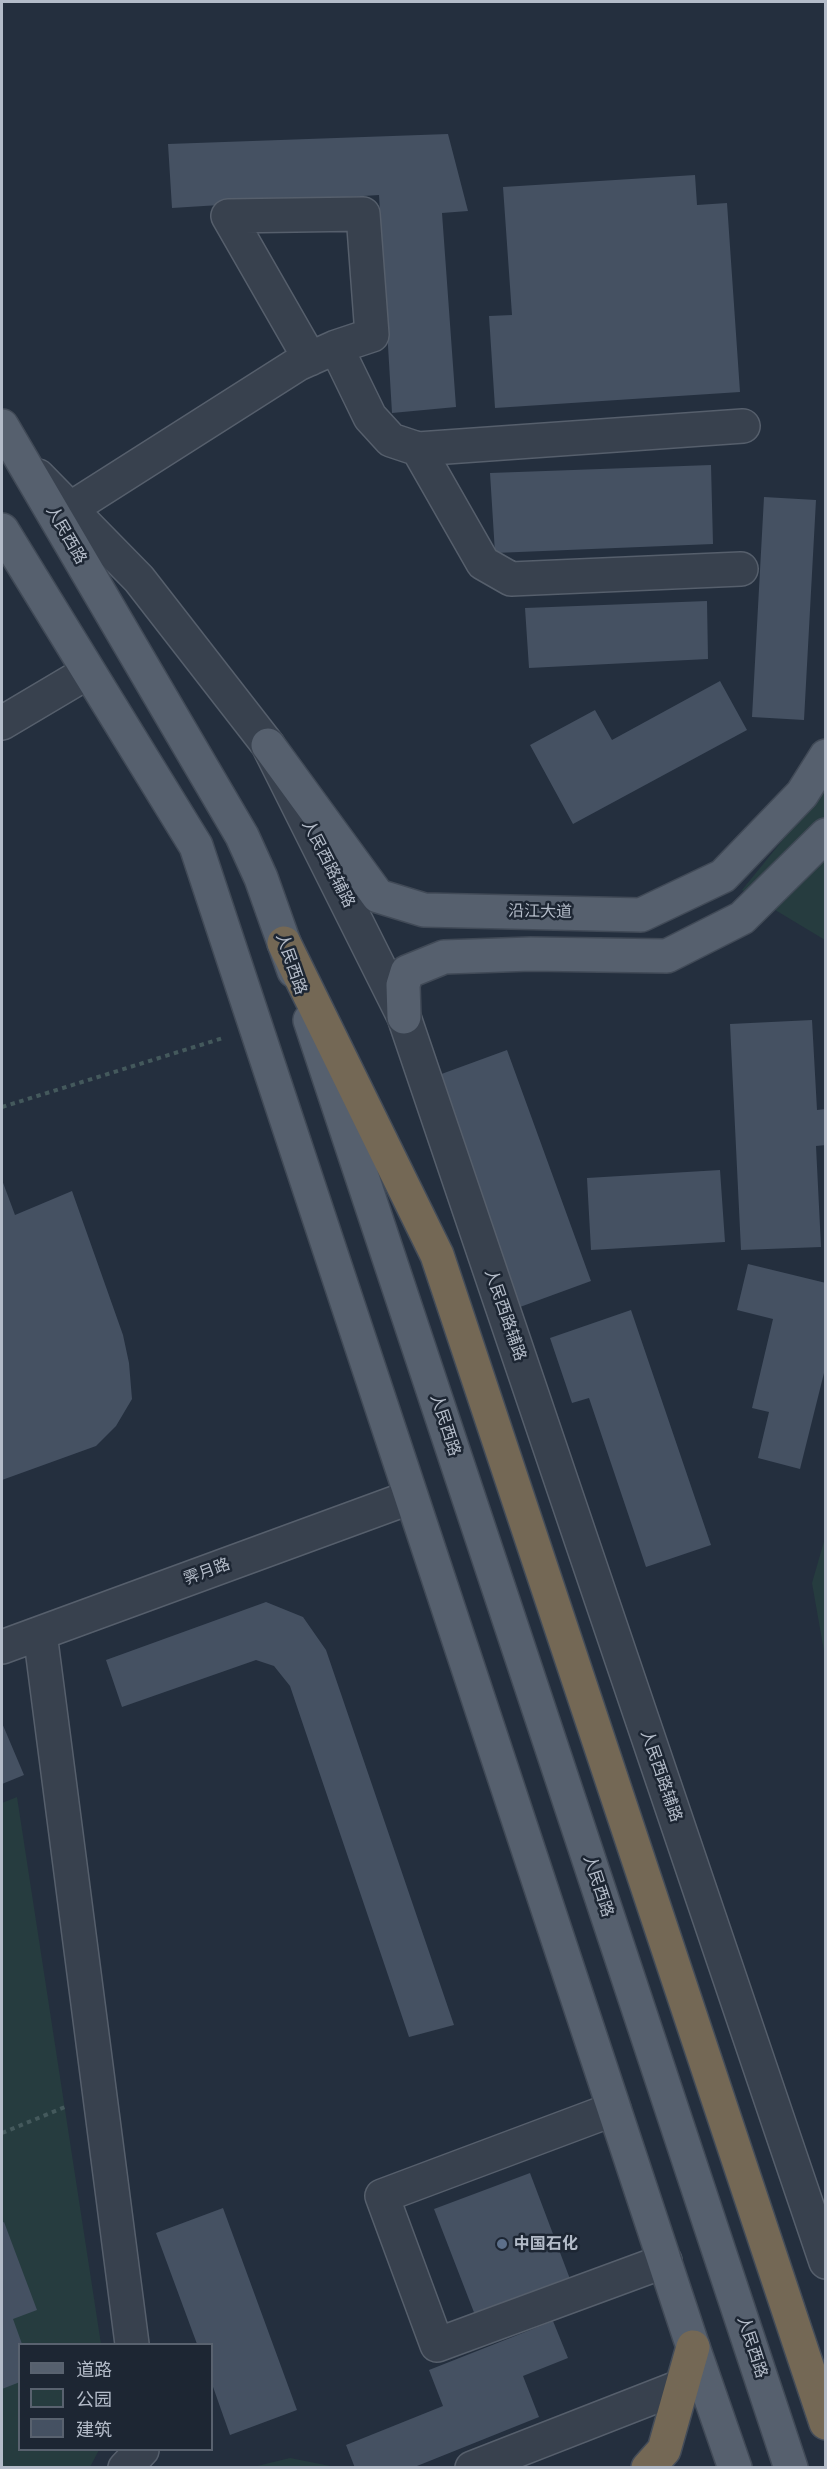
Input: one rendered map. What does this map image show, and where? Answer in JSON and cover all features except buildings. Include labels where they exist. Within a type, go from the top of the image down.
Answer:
[{"type":"highway","points":[[284,943],[437,1255],[825,2423]]},
{"type":"highway","points":[[648,2468],[664,2450],[693,2347]]},
{"type":"main road","name":"人民西路","points":[[2,426],[242,836],[261,878],[791,2468]]},
{"type":"main road","points":[[2,530],[196,846],[735,2468]]},
{"type":"main road","name":"沿江大道","points":[[268,746],[378,896],[424,910],[640,915],[723,876],[802,794],[825,756]]},
{"type":"main road","points":[[404,1017],[403,985],[407,972],[444,957],[531,954],[667,956],[742,918],[825,835]]},
{"type":"street","points":[[70,509],[323,353],[372,335],[363,214],[228,216],[323,353],[370,417],[391,440],[418,449],[743,426]]},
{"type":"street","points":[[418,449],[483,563],[511,579],[741,569]]},
{"type":"street","name":"人民西路辅路","points":[[20,458],[139,579],[268,746],[404,1017],[825,2262]]},
{"type":"street","points":[[2,723],[88,672]]},
{"type":"street","name":"霁月路","points":[[2,1647],[411,1497]]},
{"type":"street","points":[[40,1633],[132,2343]]},
{"type":"street","points":[[614,2109],[382,2196],[437,2345],[665,2261]]},
{"type":"street","points":[[472,2468],[682,2386]]},
{"type":"street","points":[[125,2468],[141,2451]]},
{"type":"path","points":[[2,1107],[256,1028]]},
{"type":"path","points":[[2,2133],[99,2093]]},
{"type":"green space","points":[[825,788],[825,940],[742,890]]},
{"type":"green space","points":[[825,1538],[825,1657],[812,1583]]},
{"type":"green space","points":[[17,1797],[101,2343],[18,2343],[18,2451],[98,2451],[90,2467],[2,2467],[2,1803]]},
{"type":"green space","points":[[290,2458],[330,2466],[331,2467],[253,2467]]},
{"type":"place","name":"中国石化","points":[[502,2244]]}]
